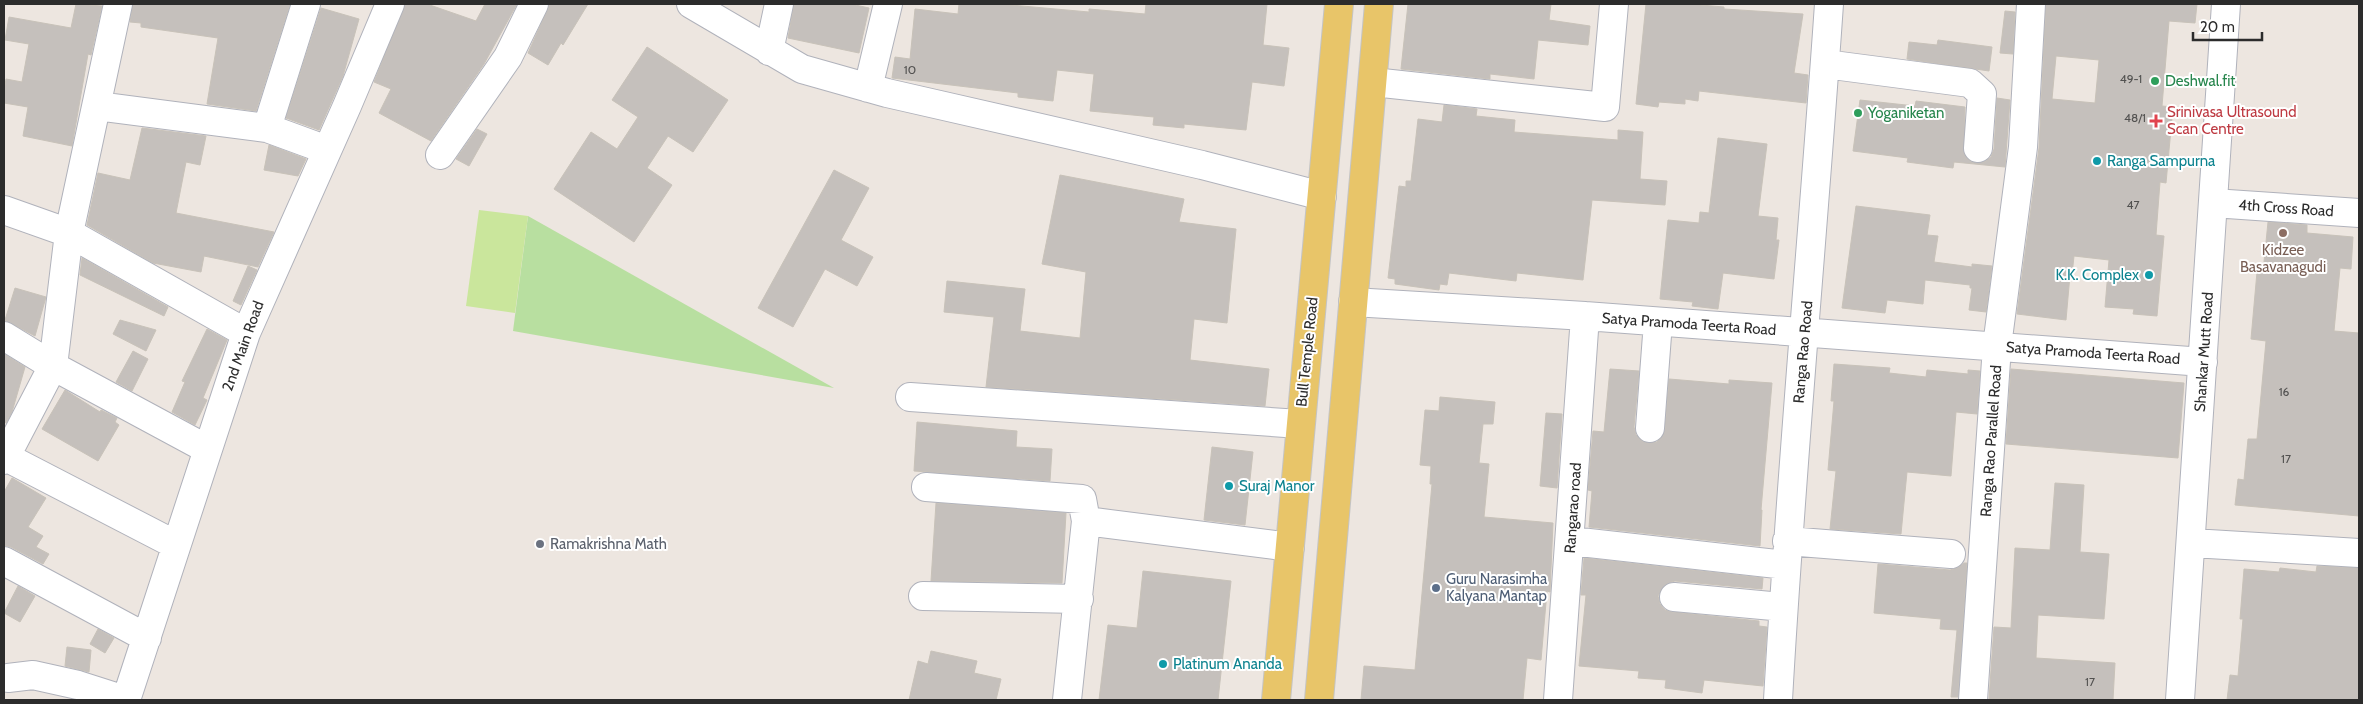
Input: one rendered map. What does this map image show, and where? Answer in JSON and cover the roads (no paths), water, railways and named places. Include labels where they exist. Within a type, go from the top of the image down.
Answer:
[{"type":"main road","name":"Bull Temple Road","points":[[1276,700],[1339,4]]},
{"type":"main road","points":[[1319,700],[1379,4]]},
{"type":"street","points":[[118,4],[69,233],[53,366],[4,458],[176,545]]},
{"type":"street","points":[[267,128],[306,4]]},
{"type":"street","name":"2nd Main Road","points":[[126,700],[246,332],[390,4]]},
{"type":"street","points":[[440,155],[508,57],[534,4]]},
{"type":"street","points":[[691,4],[802,69],[868,88],[1202,165],[1322,196]]},
{"type":"street","points":[[769,51],[779,4]]},
{"type":"street","points":[[868,88],[888,4]]},
{"type":"street","points":[[1372,82],[1605,107],[1614,4]]},
{"type":"street","name":"Ranga Rao Road","points":[[1778,700],[1786,553],[1805,333],[1829,4]]},
{"type":"street","name":"Ranga Rao Parallel Road","points":[[1973,700],[1998,346],[2023,147],[2031,4]]},
{"type":"street","name":"Shankar Mutt Road","points":[[2180,700],[2192,543],[2226,4]]},
{"type":"street","points":[[1825,64],[1970,84],[1982,94],[1978,148]]},
{"type":"street","points":[[97,106],[267,128],[327,150]]},
{"type":"street","name":"4th Cross Road","points":[[2213,203],[2359,213]]},
{"type":"street","points":[[4,210],[69,233],[246,332]]},
{"type":"street","name":"Satya Pramoda Teerta Road","points":[[1353,302],[1586,316],[2203,362]]},
{"type":"street","name":"Rangarao road","points":[[1558,700],[1586,316]]},
{"type":"street","points":[[1650,428],[1658,322]]},
{"type":"street","points":[[4,336],[53,366],[207,449]]},
{"type":"street","points":[[910,397],[1300,424]]},
{"type":"street","points":[[926,487],[1082,499],[1086,521],[1067,700]]},
{"type":"street","points":[[1086,521],[1290,547]]},
{"type":"street","points":[[1571,541],[1786,553],[1951,554]]},
{"type":"street","points":[[2192,543],[2359,553]]},
{"type":"street","points":[[4,561],[147,638]]},
{"type":"street","points":[[923,596],[1079,599]]},
{"type":"street","points":[[1674,597],[1783,607]]},
{"type":"street","points":[[6,685],[33,675],[78,685],[126,700]]},
{"type":"place","name":"Deshwal.fit","points":[[2155,81]]},
{"type":"place","name":"Yoganiketan","points":[[1858,113]]},
{"type":"place","name":"Srinivasa Ultrasound Scan Centre","points":[[2156,121]]},
{"type":"place","name":"Ranga Sampurna","points":[[2097,161]]},
{"type":"place","name":"Kidzee Basavanagudi","points":[[2283,233]]},
{"type":"place","name":"K.K. Complex","points":[[2149,275]]},
{"type":"place","name":"Suraj Manor","points":[[1229,486]]},
{"type":"place","name":"Ramakrishna Math","points":[[540,544]]},
{"type":"place","name":"Guru Narasimha Kalyana Mantap","points":[[1436,588]]},
{"type":"place","name":"Platinum Ananda","points":[[1163,664]]}]
